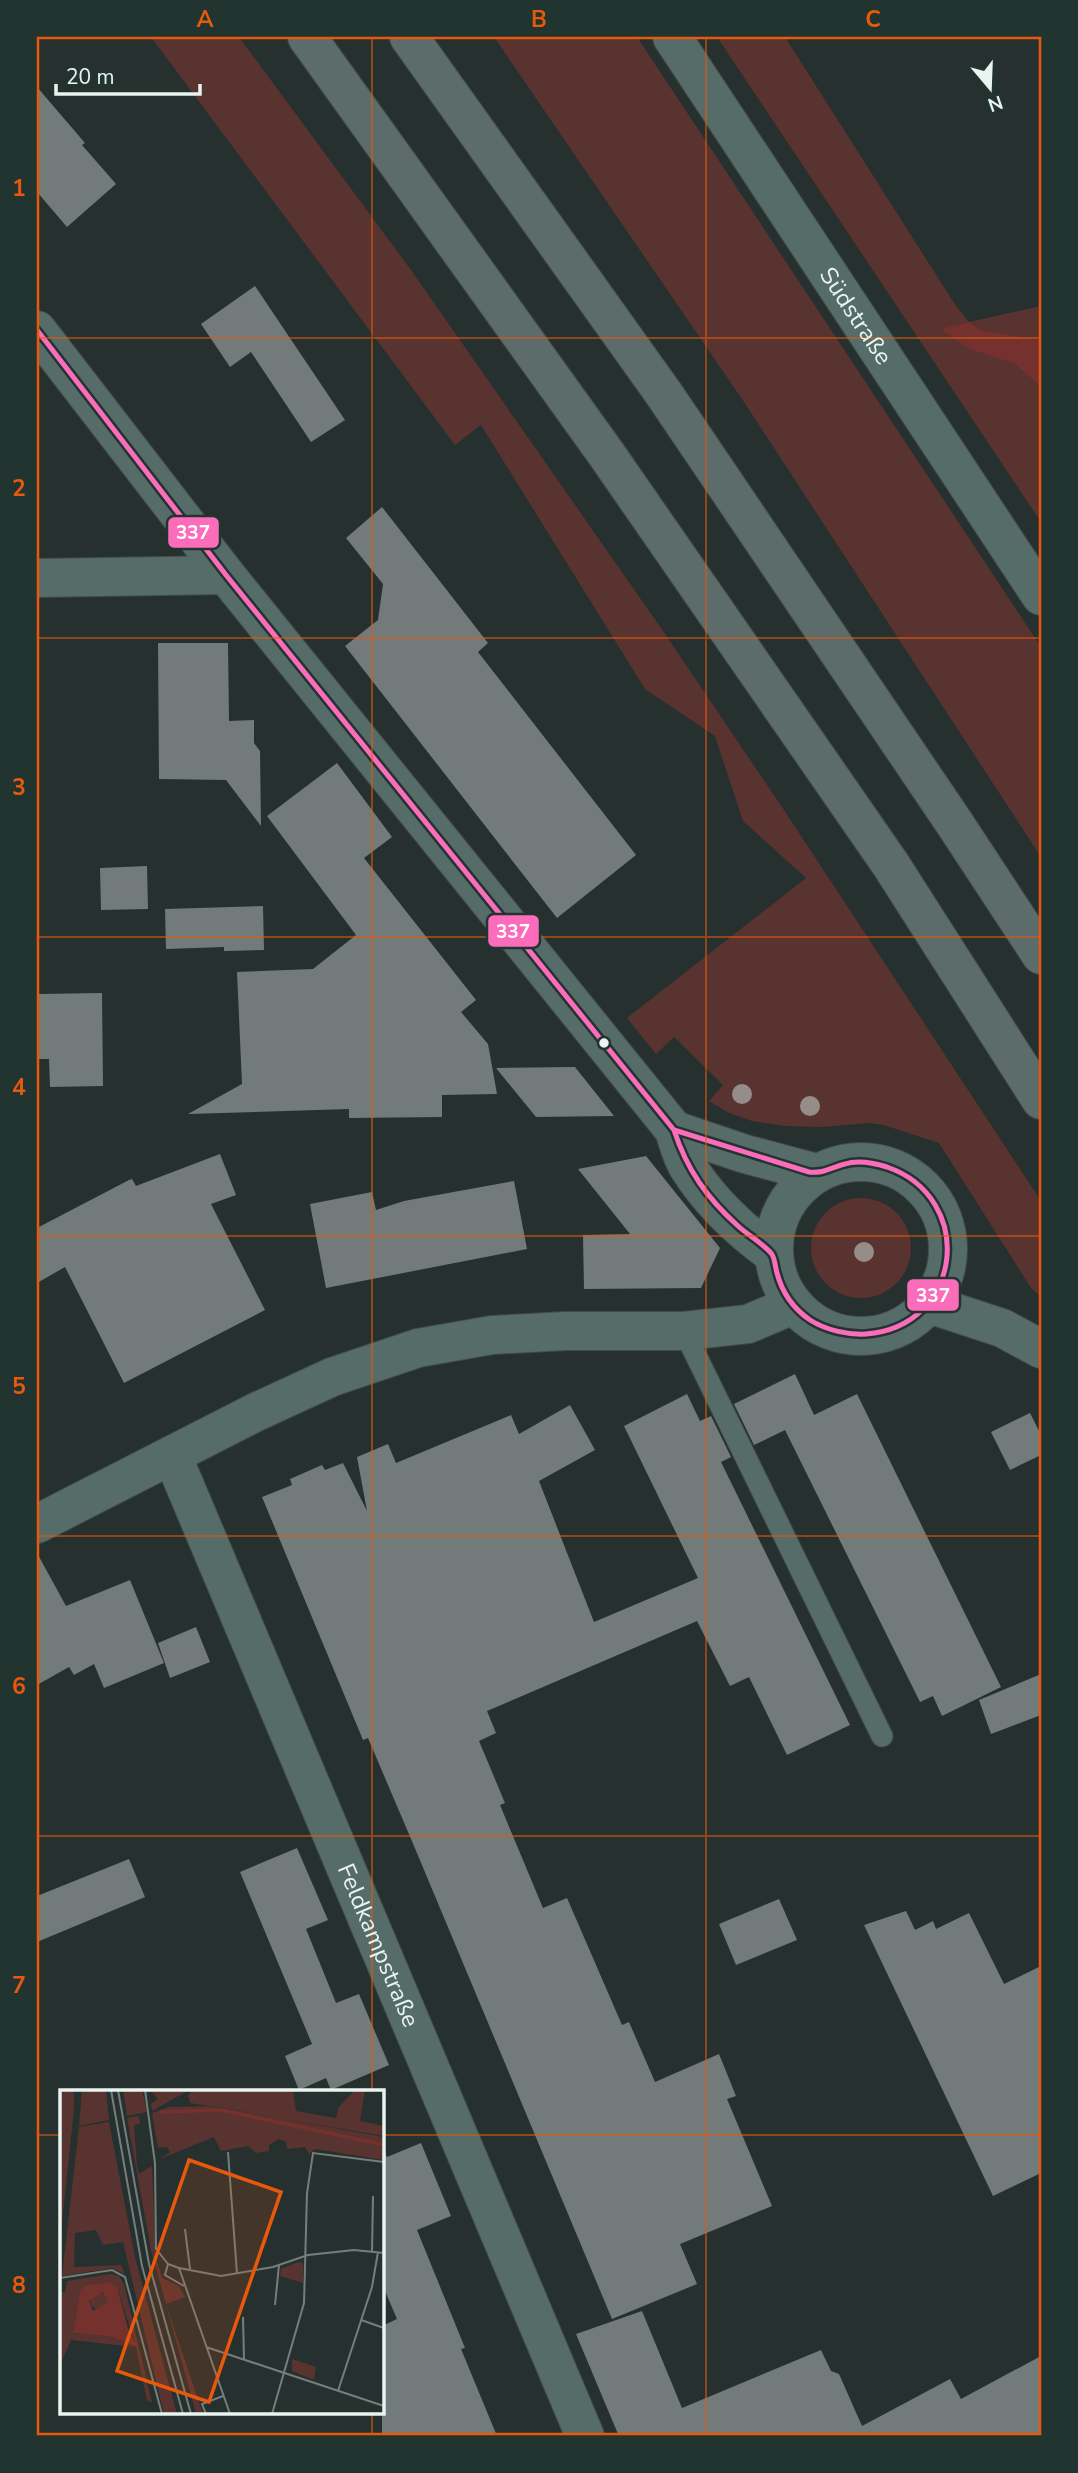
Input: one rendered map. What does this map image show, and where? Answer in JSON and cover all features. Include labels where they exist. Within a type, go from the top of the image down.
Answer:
[{"type":"highway","points":[[307,37],[607,455],[891,865],[1041,1100]]},
{"type":"highway","points":[[409,37],[664,394],[1041,955]]},
{"type":"street","name":"Südstraße","points":[[671,37],[1041,596]]},
{"type":"street","points":[[37,330],[226,575],[674,1130],[687,1165],[714,1201],[745,1233],[773,1254]]},
{"type":"street","points":[[37,578],[226,575]]},
{"type":"street","points":[[674,1130],[745,1154],[817,1173]]},
{"type":"street","points":[[850,1162],[884,1165],[915,1180],[937,1207],[948,1238],[945,1273],[929,1304],[906,1324],[877,1335],[846,1335],[817,1325],[793,1305],[779,1282],[773,1254],[777,1222],[793,1194],[817,1173],[850,1162]]},
{"type":"street","points":[[929,1304],[1002,1328],[1041,1349]]},
{"type":"street","points":[[37,1524],[256,1412],[332,1377],[418,1348],[492,1335],[566,1331],[684,1331],[748,1324],[793,1305]]},
{"type":"street","name":"Feldkampstraße","points":[[172,1455],[585,2436]]},
{"type":"lane","points":[[684,1331],[882,1736]]},
{"type":"shaded area","points":[[151,37],[239,37],[411,270],[661,628],[1041,1201],[1041,1297],[1031,1288],[939,1143],[884,1125],[869,1123],[821,1127],[785,1126],[752,1121],[729,1113],[709,1101],[723,1085],[674,1037],[656,1054],[627,1018],[806,878],[743,821],[715,736],[645,689],[481,425],[455,445]]},
{"type":"shaded area","points":[[494,37],[637,37],[1041,647],[1041,857],[746,405]]},
{"type":"shaded area","points":[[717,37],[785,37],[954,303],[969,322],[1041,306],[1041,340],[981,330],[970,322],[1003,358],[1041,387],[1041,522]]},
{"type":"shaded area","points":[[970,322],[981,330],[1041,340],[1041,387],[1013,363],[970,349],[941,329]]},
{"type":"shaded area","points":[[861,1198],[889,1206],[903,1220],[911,1248],[903,1276],[889,1290],[861,1298],[833,1290],[819,1276],[811,1248],[819,1220],[833,1206]]},
{"type":"building","points":[[37,87],[116,184],[67,227],[37,192]]},
{"type":"building","points":[[255,286],[345,420],[311,442],[251,352],[230,367],[201,324]]},
{"type":"building","points":[[382,507],[488,643],[478,652],[636,855],[557,918],[345,646],[378,620],[383,584],[346,538]]},
{"type":"building","points":[[158,643],[228,643],[229,721],[254,720],[254,743],[260,751],[261,826],[226,780],[159,779]]},
{"type":"building","points":[[337,763],[392,837],[364,858],[476,1000],[461,1012],[488,1044],[497,1094],[442,1095],[442,1117],[349,1118],[349,1109],[188,1114],[242,1084],[237,972],[313,969],[356,935],[267,816]]},
{"type":"building","points":[[147,866],[148,909],[101,910],[100,868]]},
{"type":"building","points":[[263,906],[264,950],[224,951],[224,947],[166,949],[165,909]]},
{"type":"building","points":[[102,993],[103,1086],[50,1087],[49,1059],[39,1059],[39,994]]},
{"type":"building","points":[[575,1067],[614,1116],[536,1117],[496,1068]]},
{"type":"building","points":[[220,1154],[236,1195],[211,1204],[265,1310],[124,1383],[65,1267],[37,1283],[37,1228],[129,1180],[132,1179],[136,1186]]},
{"type":"building","points":[[646,1156],[720,1248],[701,1288],[584,1289],[583,1235],[630,1234],[578,1169]]},
{"type":"building","points":[[514,1181],[527,1249],[326,1288],[310,1204],[372,1192],[376,1210],[404,1201]]},
{"type":"building","points":[[795,1374],[814,1415],[857,1394],[1001,1687],[942,1716],[933,1696],[920,1702],[785,1430],[754,1445],[734,1404]]},
{"type":"building","points":[[687,1394],[700,1421],[711,1416],[731,1457],[721,1462],[850,1725],[787,1755],[749,1677],[730,1686],[697,1621],[487,1711],[496,1733],[479,1741],[505,1803],[500,1805],[543,1908],[567,1898],[622,2025],[629,2022],[655,2082],[719,2054],[736,2096],[727,2099],[772,2206],[680,2244],[697,2284],[612,2319],[414,1846],[368,1738],[363,1740],[262,1497],[292,1485],[290,1479],[322,1465],[325,1470],[343,1463],[367,1511],[357,1457],[388,1444],[396,1463],[511,1415],[519,1434],[570,1405],[595,1450],[539,1481],[594,1622],[698,1578],[624,1426]]},
{"type":"building","points":[[1030,1413],[1041,1435],[1041,1455],[1010,1470],[991,1432]]},
{"type":"building","points":[[37,1553],[66,1606],[130,1580],[164,1663],[104,1688],[94,1664],[74,1675],[69,1667],[37,1685]]},
{"type":"building","points":[[196,1627],[210,1662],[170,1678],[158,1643]]},
{"type":"building","points":[[1041,1674],[1041,1715],[991,1734],[979,1700]]},
{"type":"building","points":[[297,1848],[328,1920],[306,1929],[336,2003],[359,1994],[389,2065],[331,2090],[326,2078],[299,2090],[285,2056],[312,2044],[240,1872]]},
{"type":"building","points":[[129,1859],[145,1897],[37,1942],[37,1896]]},
{"type":"building","points":[[779,1899],[797,1940],[736,1965],[719,1924]]},
{"type":"building","points":[[906,1911],[915,1930],[933,1921],[936,1929],[969,1913],[1004,1984],[1041,1966],[1041,2173],[993,2196],[864,1925]]},
{"type":"building","points":[[421,2143],[451,2216],[417,2230],[497,2436],[382,2436],[383,2326],[397,2319],[383,2286],[383,2149],[387,2157]]},
{"type":"building","points":[[642,2311],[682,2408],[821,2350],[831,2371],[839,2374],[862,2426],[950,2379],[961,2399],[1041,2356],[1041,2436],[616,2436],[618,2434],[576,2334]]},
{"type":"transit line","name":"337","points":[[37,330],[226,575],[674,1130]]},
{"type":"transit line","name":"337","points":[[674,1130],[809,1172],[866,1162],[887,1167],[916,1183],[935,1205],[945,1232],[947,1260],[939,1286],[923,1309],[898,1326],[866,1334],[851,1334],[816,1324],[799,1311],[785,1293],[771,1253],[738,1226],[699,1182],[685,1158],[674,1130]]}]
